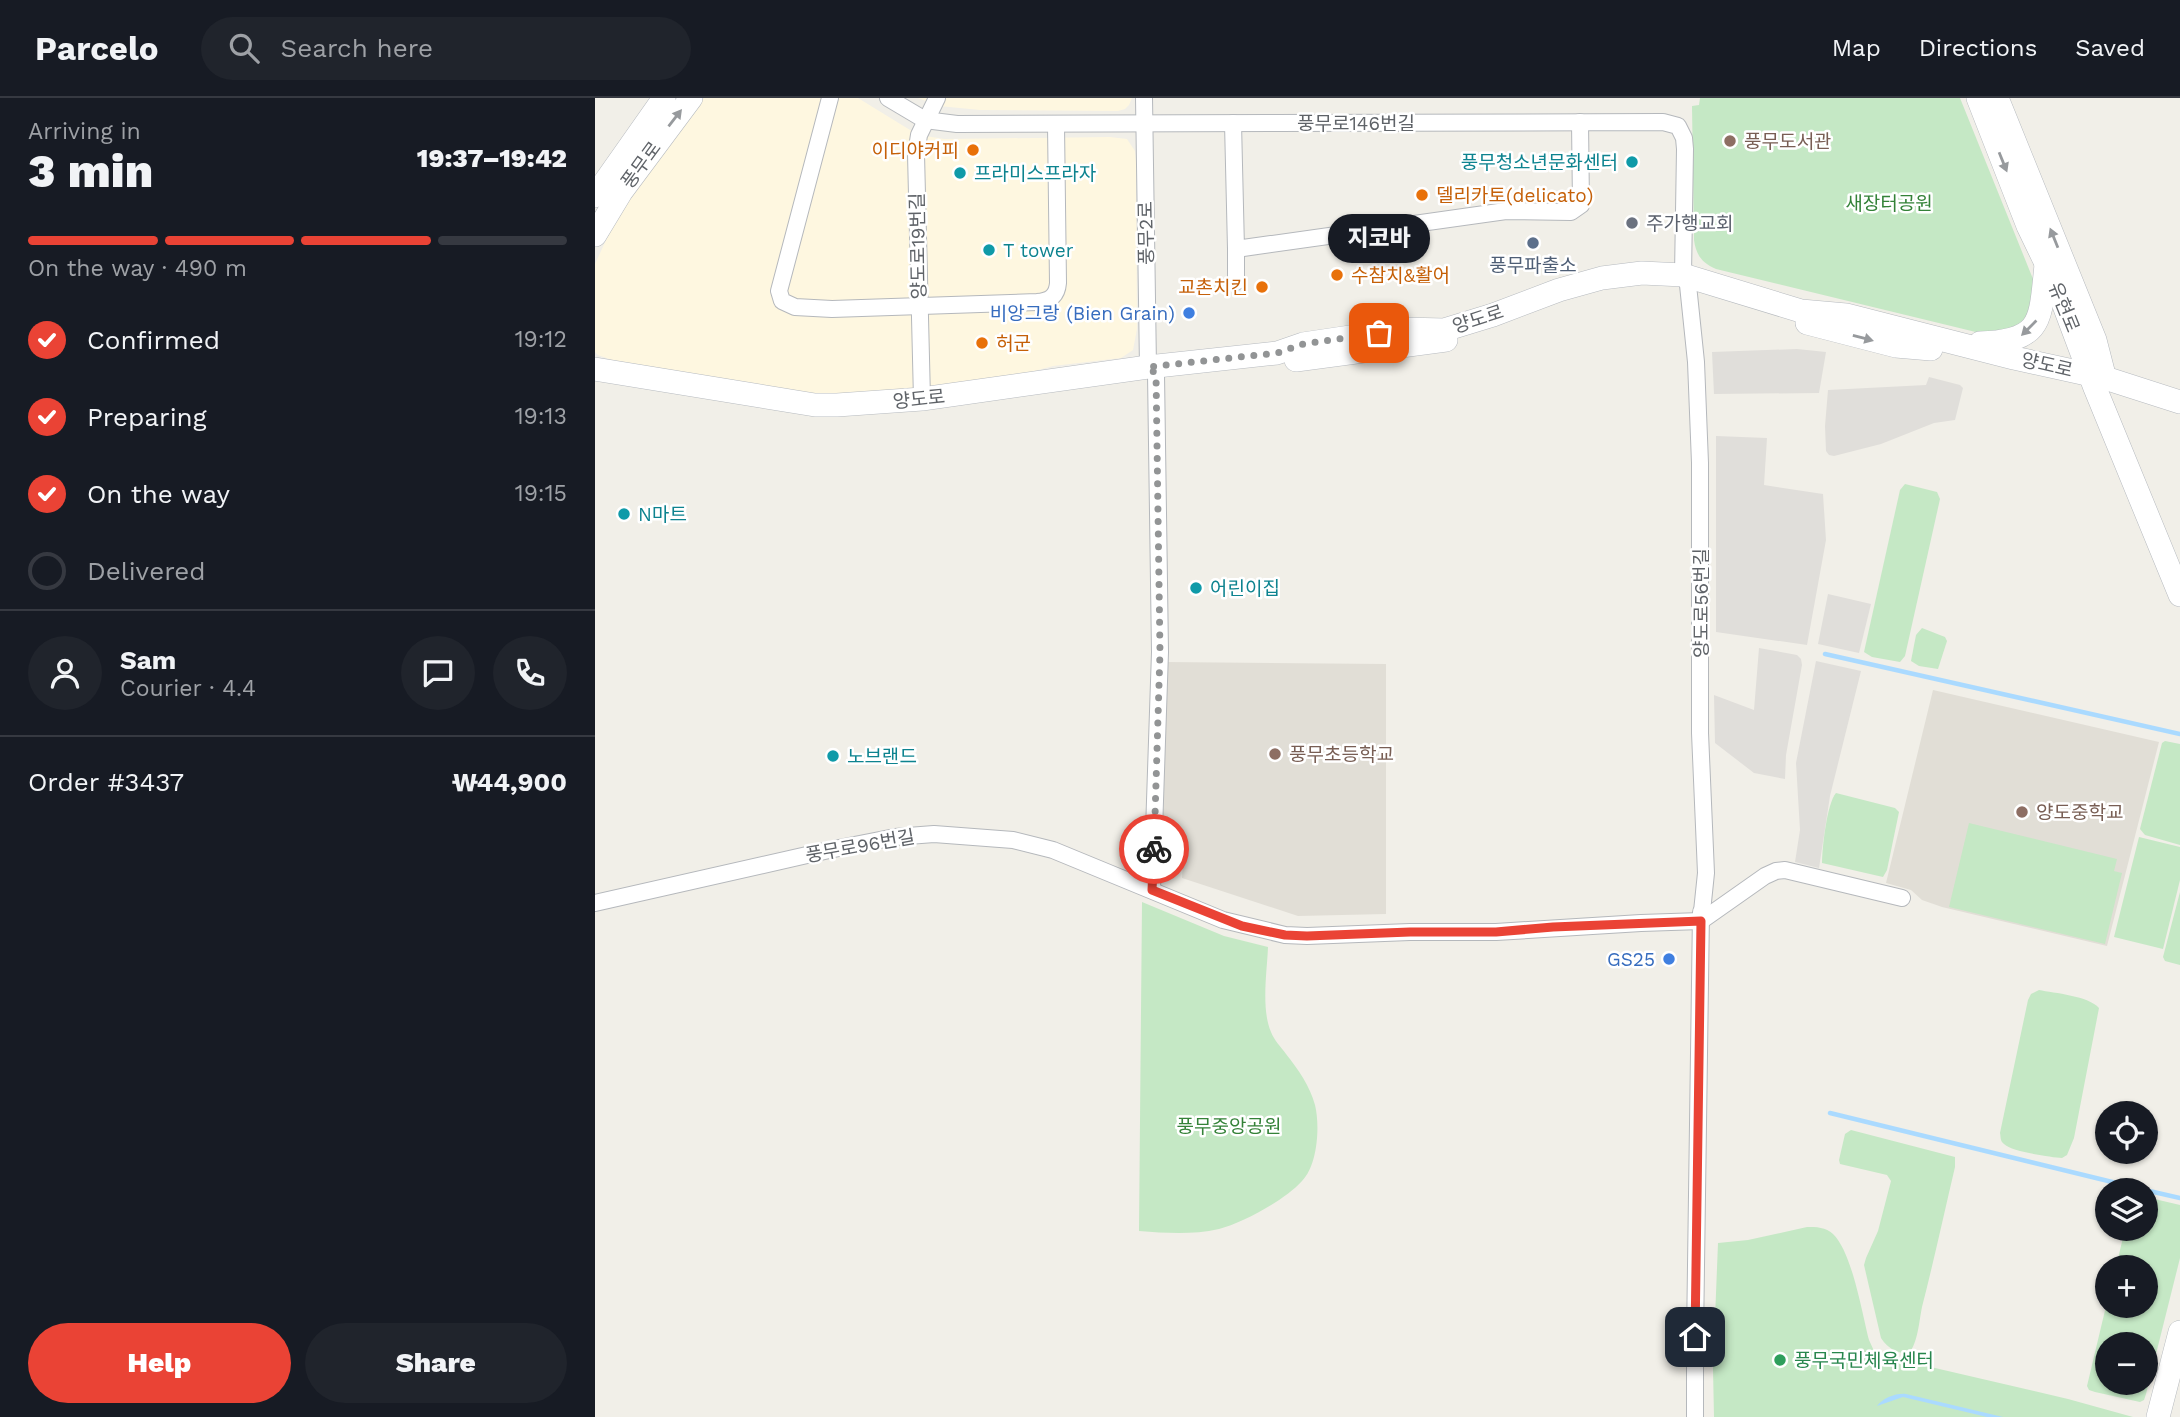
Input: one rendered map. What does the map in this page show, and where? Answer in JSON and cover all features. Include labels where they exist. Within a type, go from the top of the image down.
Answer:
[{"type":"street","name":"풍무로","points":[[595,196],[664,98]]},
{"type":"street","name":"풍무로","points":[[595,235],[621,192],[691,98]]},
{"type":"street","points":[[830,98],[779,296],[785,304],[809,309],[1044,302],[1055,295],[1058,283],[1056,125]]},
{"type":"street","name":"풍무로146번길","points":[[888,98],[925,120],[957,124],[1663,122],[1678,126],[1685,149],[1686,280]]},
{"type":"street","name":"양도로19번길","points":[[922,399],[916,154],[919,135],[937,98]]},
{"type":"street","name":"풍무2로","points":[[1144,98],[1160,652],[1152,890]]},
{"type":"street","name":"유현로","points":[[1978,98],[2028,226],[2180,551]]},
{"type":"street","name":"유현로","points":[[1997,98],[2095,341],[2100,383],[2180,595]]},
{"type":"street","points":[[1236,249],[1506,211],[1571,212],[1581,205],[1580,122]]},
{"type":"street","points":[[1233,123],[1236,282]]},
{"type":"street","points":[[1956,344],[2002,342],[2031,330],[2039,316],[2046,265]]},
{"type":"street","name":"양도로","points":[[595,378],[813,412],[923,407],[1277,353],[1303,344],[1404,329],[1444,330],[1559,290],[1602,278],[1642,272],[1686,280],[1801,311],[1846,315],[2180,402]]},
{"type":"street","name":"양도로","points":[[1686,280],[1731,303],[1896,346],[1938,350],[2100,383],[2180,411]]},
{"type":"street","name":"양도로56번길","points":[[1686,280],[1696,362],[1700,463],[1700,733],[1706,861],[1701,921],[1695,1417]]},
{"type":"street","points":[[595,358],[622,374]]},
{"type":"street","name":"양도로","points":[[595,369],[815,405],[922,399],[1152,371]]},
{"type":"street","name":"풍무로96번길","points":[[595,903],[829,850],[895,837],[934,834],[988,837],[1032,845],[1079,860],[1242,926],[1285,935],[1496,932],[1701,921]]},
{"type":"street","points":[[1701,921],[1776,871],[1785,870],[1902,898]]},
{"type":"street","points":[[2158,1417],[2180,1332]]},
{"type":"street","points":[[2175,1417],[2180,1395]]},
{"type":"shaded area","points":[[704,98],[858,98],[910,130],[944,139],[1127,139],[1135,151],[1136,162],[1137,329],[1133,350],[1121,358],[1053,366],[1001,380],[878,394],[827,396],[612,360],[598,355],[595,352],[595,264],[629,200]]},
{"type":"shaded area","points":[[918,98],[1132,98],[1125,109],[1118,111],[980,110],[939,106]]},
{"type":"shaded area","points":[[1797,349],[1826,352],[1819,393],[1714,394],[1712,352]]},
{"type":"shaded area","points":[[1929,377],[1963,388],[1955,420],[1934,423],[1881,444],[1834,456],[1826,451],[1828,390],[1926,385]]},
{"type":"shaded area","points":[[1716,436],[1767,438],[1764,485],[1823,494],[1826,540],[1807,645],[1716,632]]},
{"type":"shaded area","points":[[1828,594],[1871,604],[1859,653],[1818,644]]},
{"type":"shaded area","points":[[1759,648],[1797,655],[1801,659],[1786,755],[1785,779],[1754,773],[1715,743],[1714,695],[1754,710]]},
{"type":"shaded area","points":[[1816,661],[1861,671],[1830,796],[1819,868],[1795,862],[1800,830],[1796,763]]},
{"type":"shaded area","name":"풍무초등학교","points":[[1165,662],[1386,664],[1386,914],[1298,916],[1182,878],[1184,845],[1162,844]]},
{"type":"shaded area","name":"양도중학교","points":[[1933,690],[2159,742],[2107,946],[1942,907],[1922,900],[1911,890],[1886,883]]},
{"type":"green space","name":"새장터공원","points":[[1700,98],[1960,98],[2033,279],[2036,298],[2022,327],[1984,334],[1716,269],[1707,264],[1698,254],[1694,240],[1692,106],[1699,105]]},
{"type":"green space","points":[[1905,484],[1937,492],[1940,499],[1905,656],[1900,662],[1872,657],[1864,652],[1900,490]]},
{"type":"green space","points":[[1922,628],[1945,637],[1947,641],[1938,669],[1919,666],[1911,661],[1916,635]]},
{"type":"green space","points":[[2165,741],[2180,744],[2180,845],[2145,835],[2140,829],[2162,743]]},
{"type":"green space","points":[[1836,793],[1895,808],[1899,812],[1887,870],[1883,877],[1822,863],[1828,816]]},
{"type":"green space","points":[[1969,823],[2117,859],[2114,871],[2122,873],[2105,944],[1949,907]]},
{"type":"green space","points":[[2139,837],[2180,847],[2180,880],[2163,949],[2114,937]]},
{"type":"green space","points":[[2180,892],[2180,965],[2165,961],[2163,957]]},
{"type":"green space","name":"풍무중앙공원","points":[[1142,902],[1224,936],[1268,947],[1265,990],[1268,1023],[1274,1038],[1303,1078],[1315,1105],[1316,1144],[1311,1165],[1302,1181],[1263,1210],[1219,1229],[1189,1233],[1139,1231]]},
{"type":"green space","points":[[2039,990],[2080,998],[2099,1008],[2074,1138],[2067,1155],[2062,1158],[2008,1147],[2002,1142],[2000,1133],[2028,1000],[2031,994]]},
{"type":"green space","points":[[1851,1130],[1955,1157],[1918,1332],[1908,1354],[1886,1345],[1881,1338],[1864,1265],[1878,1231],[1891,1181],[1887,1175],[1840,1164],[1845,1134]]},
{"type":"green space","points":[[2158,1200],[2180,1205],[2180,1258],[2158,1346],[2158,1332],[2100,1332],[2103,1318],[2158,1318],[2158,1255],[2119,1255],[2122,1241],[2158,1241]]},
{"type":"green space","points":[[1807,1227],[1827,1230],[1840,1243],[1855,1284],[1869,1340],[1879,1355],[2133,1417],[1714,1417],[1713,1369],[1718,1243],[1748,1240]]},
{"type":"green space","points":[[2095,1352],[2095,1392],[2087,1386]]},
{"type":"green space","points":[[2108,1395],[2146,1395],[2140,1402]]},
{"type":"water","points":[[1906,1394],[2003,1417],[1987,1417],[1903,1397],[1877,1406],[1890,1397]]},
{"type":"waterway","points":[[1825,654],[2180,734]]},
{"type":"waterway","points":[[1830,1113],[2096,1178]]},
{"type":"waterway","points":[[2158,1193],[2180,1198]]},
{"type":"way so far","points":[[1154,849],[1160,631],[1156,374],[1148,367],[1277,353],[1303,344],[1379,333]]},
{"type":"place","name":"풍무도서관","points":[[1730,141]]},
{"type":"place","name":"이디야커피","points":[[973,150]]},
{"type":"place","name":"풍무청소년문화센터","points":[[1632,162]]},
{"type":"place","name":"프라미스프라자","points":[[960,173]]},
{"type":"place","name":"델리카토(delicato)","points":[[1422,195]]},
{"type":"place","name":"주가행교회","points":[[1632,223]]},
{"type":"place","name":"풍무파출소","points":[[1533,243]]},
{"type":"place","name":"T tower","points":[[989,250]]},
{"type":"place","name":"수참치&활어","points":[[1337,275]]},
{"type":"place","name":"교촌치킨","points":[[1262,287]]},
{"type":"place","name":"비앙그랑 (Bien Grain)","points":[[1189,313]]},
{"type":"place","name":"지코바","points":[[1379,333]]},
{"type":"place","name":"허군","points":[[982,343]]},
{"type":"place","name":"N마트","points":[[624,514]]},
{"type":"place","name":"어린이집","points":[[1196,588]]},
{"type":"place","name":"풍무초등학교","points":[[1275,754]]},
{"type":"place","name":"노브랜드","points":[[833,756]]},
{"type":"place","name":"양도중학교","points":[[2022,812]]},
{"type":"place","name":"GS25","points":[[1669,959]]},
{"type":"place","name":"풍무국민체육센터","points":[[1780,1360]]},
{"type":"route","points":[[1154,849],[1152,890],[1223,920],[1285,935],[1496,932],[1701,921],[1695,1337]]}]
